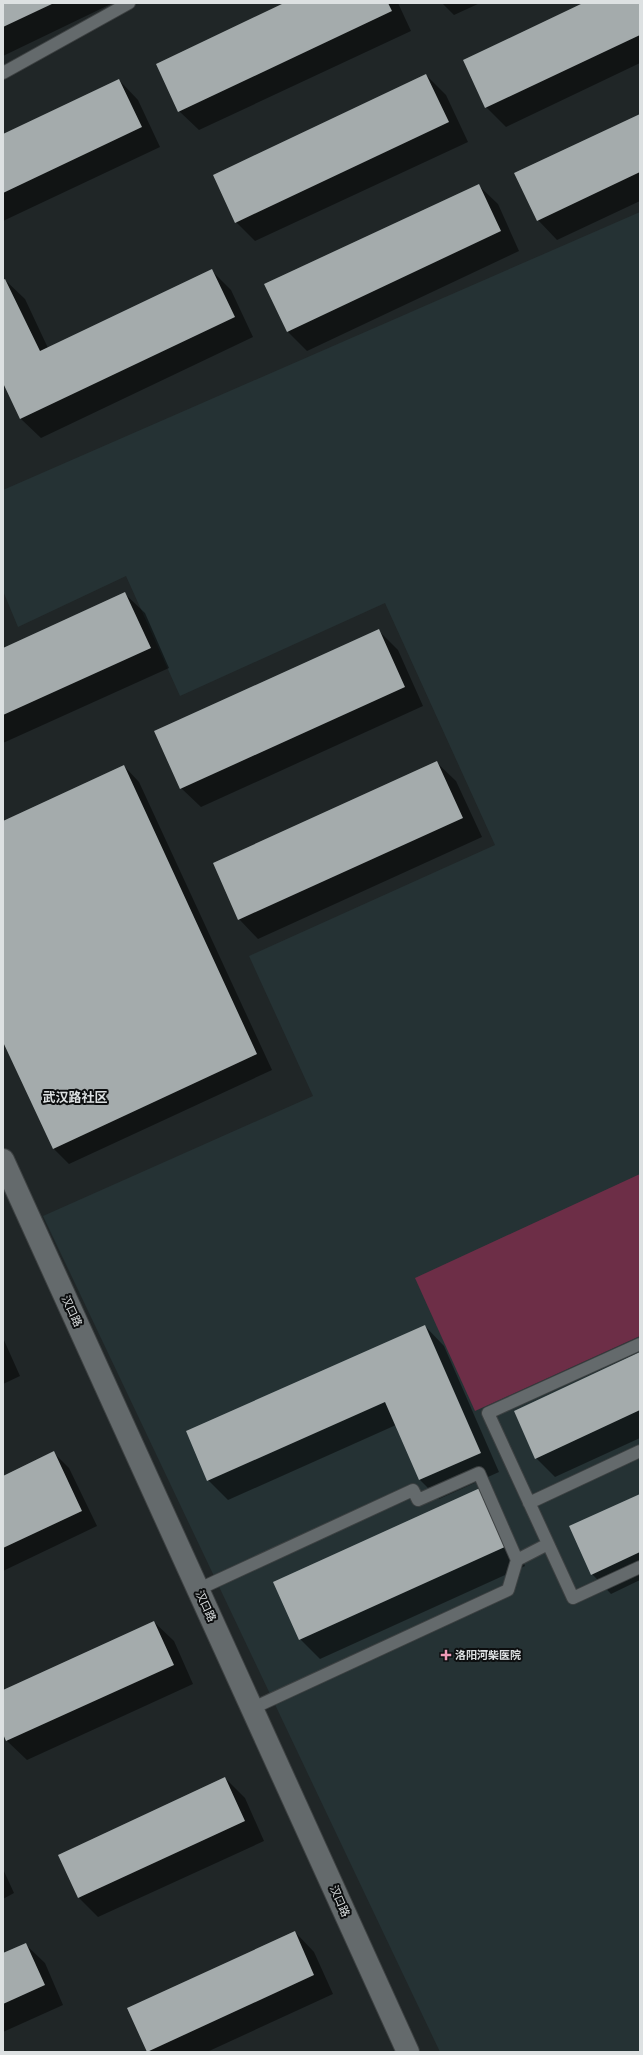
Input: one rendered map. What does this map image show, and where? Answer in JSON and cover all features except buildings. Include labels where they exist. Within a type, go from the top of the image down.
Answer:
[{"type":"street","name":"汉口路","points":[[3,1160],[408,2052]]},
{"type":"lane","points":[[3,74],[129,3]]},
{"type":"lane","points":[[640,1344],[488,1413],[573,1598],[640,1567]]},
{"type":"lane","points":[[529,1502],[640,1451]]},
{"type":"lane","points":[[199,1589],[413,1490],[418,1500],[479,1473],[517,1560],[508,1590],[253,1708]]},
{"type":"lane","points":[[517,1560],[548,1544]]},
{"type":"shaded area","points":[[640,212],[640,2052],[440,2052],[43,1216],[313,1096],[249,956],[495,845],[385,603],[180,696],[126,576],[18,627],[3,591],[3,490]]},
{"type":"shaded area","points":[[640,1174],[640,1336],[475,1411],[415,1278]]},
{"type":"place","name":"洛阳河柴医院","points":[[446,1655]]},
{"type":"district","name":"武汉路社区","points":[[75,1097]]}]
